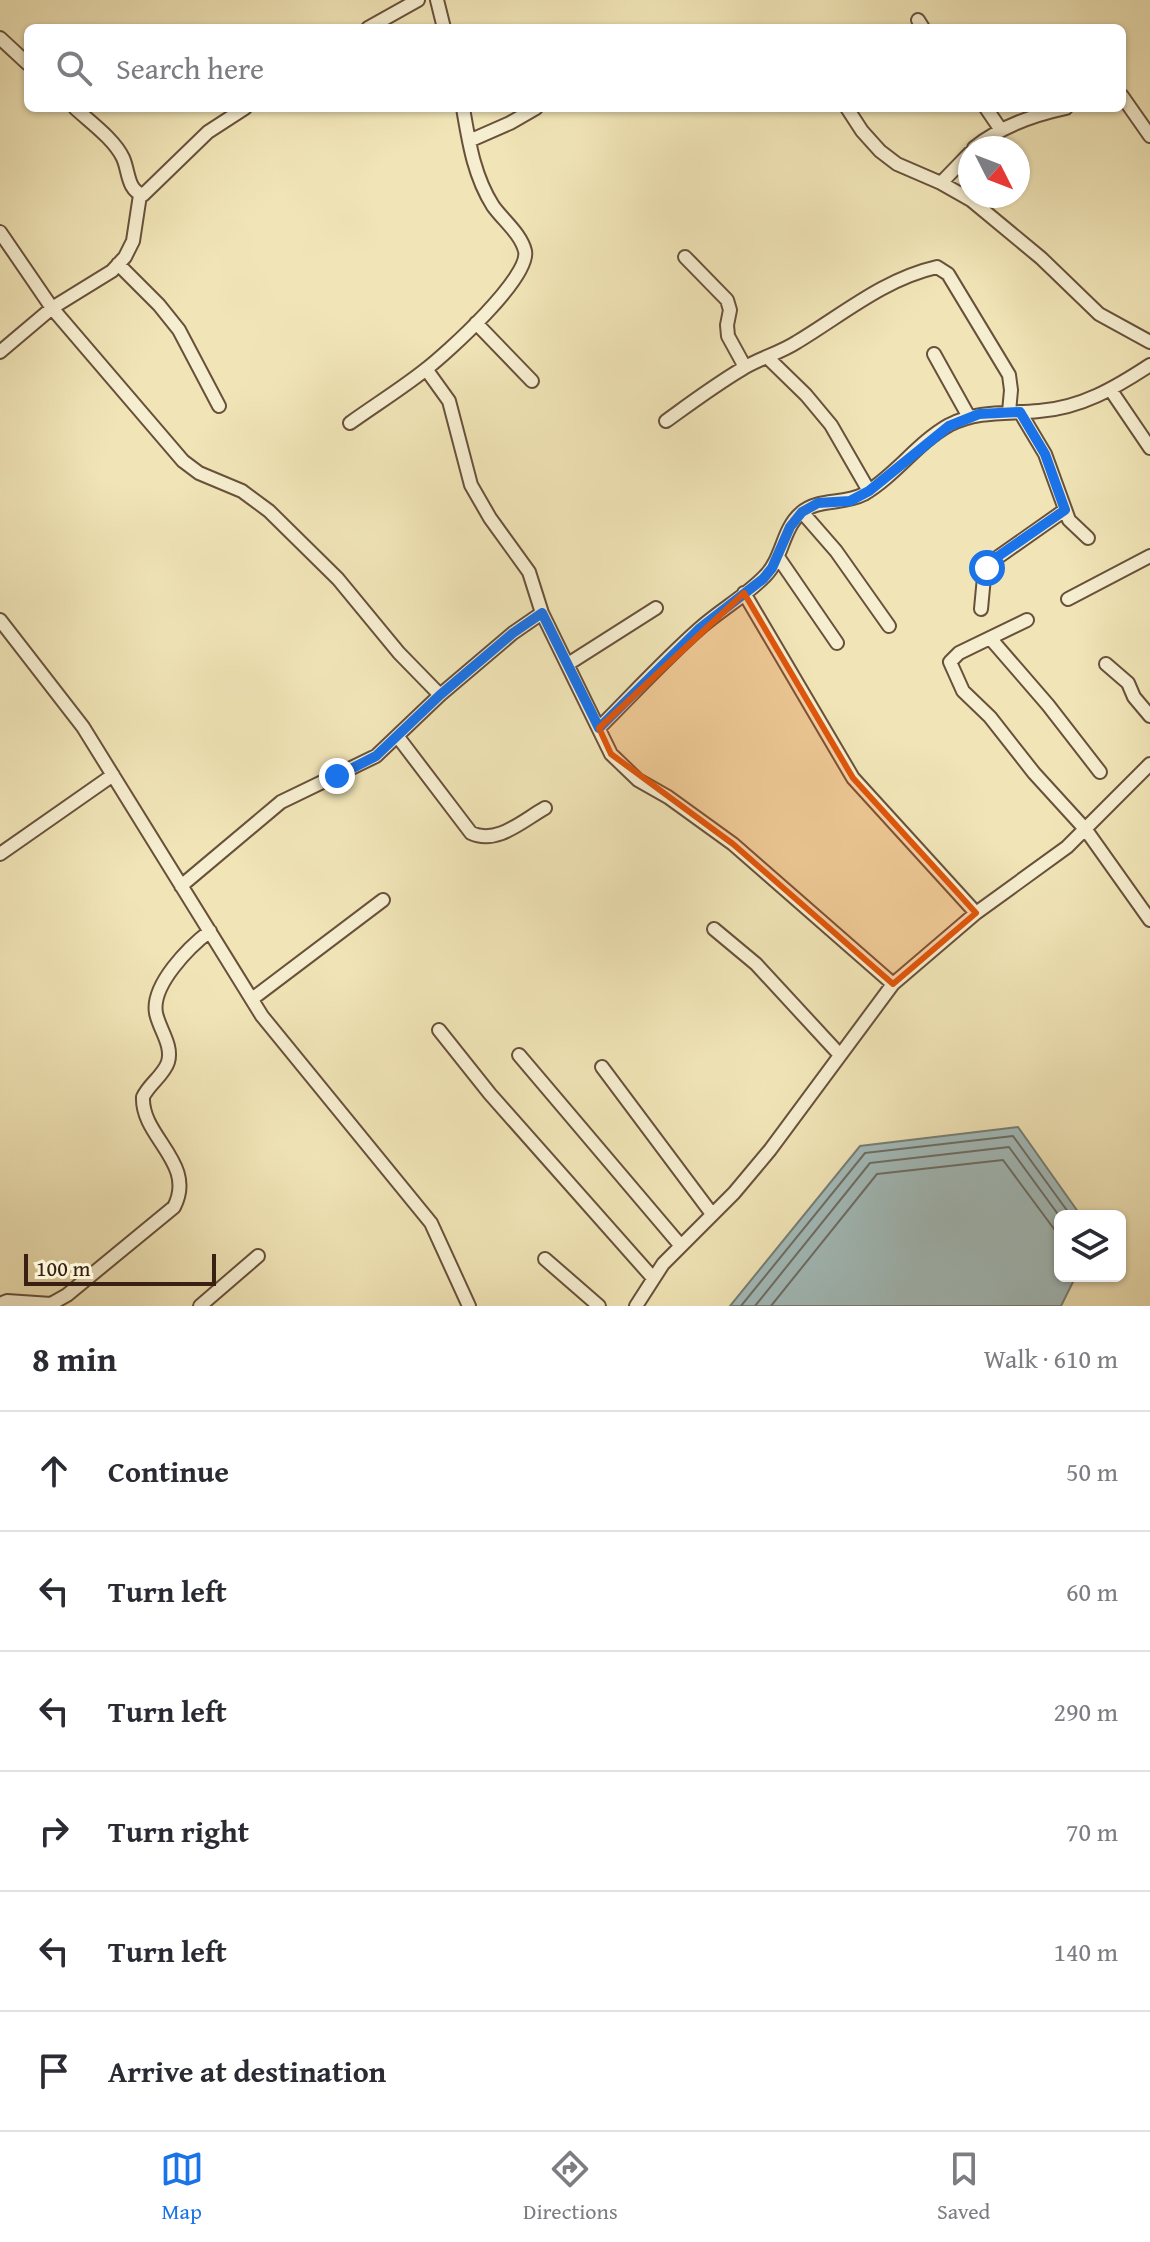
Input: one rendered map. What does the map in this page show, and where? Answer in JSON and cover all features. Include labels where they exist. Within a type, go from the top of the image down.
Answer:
[{"type":"street","points":[[375,24],[418,0]]},
{"type":"street","points":[[437,0],[443,24]]},
{"type":"street","points":[[0,38],[24,60]]},
{"type":"street","points":[[1126,102],[1150,136]]},
{"type":"street","points":[[79,112],[119,151],[132,186],[140,195]]},
{"type":"street","points":[[140,195],[146,193],[177,159],[208,132],[239,112]]},
{"type":"street","points":[[350,423],[426,369],[476,323],[524,263],[522,243],[493,206],[475,172],[464,112]]},
{"type":"street","points":[[469,141],[529,112]]},
{"type":"street","points":[[850,112],[870,143],[880,151],[905,168],[941,183],[987,213],[1108,321],[1150,342]]},
{"type":"street","points":[[989,112],[1001,130]]},
{"type":"street","points":[[992,136],[1020,121],[1052,112]]},
{"type":"street","points":[[941,183],[958,165]]},
{"type":"street","points":[[0,352],[52,308],[112,271],[133,241],[140,195]]},
{"type":"street","points":[[0,232],[52,308],[183,461],[199,473],[242,491],[269,511],[338,579],[399,653],[440,695]]},
{"type":"street","points":[[685,257],[727,300],[730,310],[728,336],[745,367]]},
{"type":"street","points":[[118,264],[179,330],[219,406]]},
{"type":"street","points":[[666,421],[745,367],[782,351],[878,291],[937,267],[948,274],[1009,375],[1014,412],[1045,454],[1069,520],[1088,538]]},
{"type":"street","points":[[476,323],[532,381]]},
{"type":"street","points":[[934,354],[969,417]]},
{"type":"street","points":[[767,357],[831,425],[869,491]]},
{"type":"street","points":[[599,728],[699,629],[763,579],[778,557],[790,527],[802,512],[818,503],[850,501],[869,491],[935,435],[969,417],[1041,411],[1083,403],[1150,365]]},
{"type":"street","points":[[426,369],[449,401],[471,485],[490,518],[529,572],[542,613],[611,754],[622,766],[733,844],[893,984]]},
{"type":"street","points":[[1110,389],[1150,448]]},
{"type":"street","points":[[981,609],[984,577],[991,562],[1065,510]]},
{"type":"street","points":[[802,512],[836,551],[889,626]]},
{"type":"street","points":[[1068,599],[1150,556]]},
{"type":"street","points":[[778,557],[837,643]]},
{"type":"street","points":[[744,593],[853,778],[976,913]]},
{"type":"street","points":[[568,664],[656,608]]},
{"type":"street","points":[[181,886],[281,802],[376,756],[440,695],[513,633],[542,613]]},
{"type":"street","points":[[0,620],[83,727],[262,1016],[431,1223],[469,1306]]},
{"type":"street","points":[[1027,620],[953,657],[951,669],[963,691],[990,717],[1034,773],[1086,830],[1150,920]]},
{"type":"street","points":[[990,638],[1100,772]]},
{"type":"street","points":[[1106,664],[1128,683],[1134,697],[1150,716]]},
{"type":"street","points":[[398,737],[471,833],[495,837],[545,808]]},
{"type":"street","points":[[636,1306],[653,1278],[770,1150],[893,984],[976,913],[1067,847],[1150,764]]},
{"type":"street","points":[[0,854],[113,775]]},
{"type":"street","points":[[252,999],[383,900]]},
{"type":"street","points":[[714,929],[756,964],[840,1055]]},
{"type":"street","points":[[0,1304],[21,1301],[51,1304],[67,1295],[174,1207],[181,1194],[179,1177],[142,1103],[170,1057],[156,1013],[159,989],[194,943],[210,931]]},
{"type":"street","points":[[439,1030],[490,1094],[653,1278]]},
{"type":"street","points":[[519,1055],[681,1246]]},
{"type":"street","points":[[602,1067],[712,1214]]},
{"type":"street","points":[[200,1306],[258,1256]]},
{"type":"street","points":[[545,1259],[599,1306]]},
{"type":"highlighted area","points":[[744,593],[853,778],[976,913],[893,984],[733,844],[611,754],[599,728]]},
{"type":"water","points":[[1018,1127],[1077,1210],[1054,1210],[1054,1282],[1073,1282],[1061,1306],[730,1306],[860,1146]]},
{"type":"route","points":[[337,776],[376,756],[440,695],[513,633],[542,613],[599,728],[699,629],[763,579],[778,557],[790,527],[802,512],[818,503],[850,501],[869,491],[949,426],[979,414],[1020,412],[1045,454],[1065,510],[997,557],[987,568]]}]
